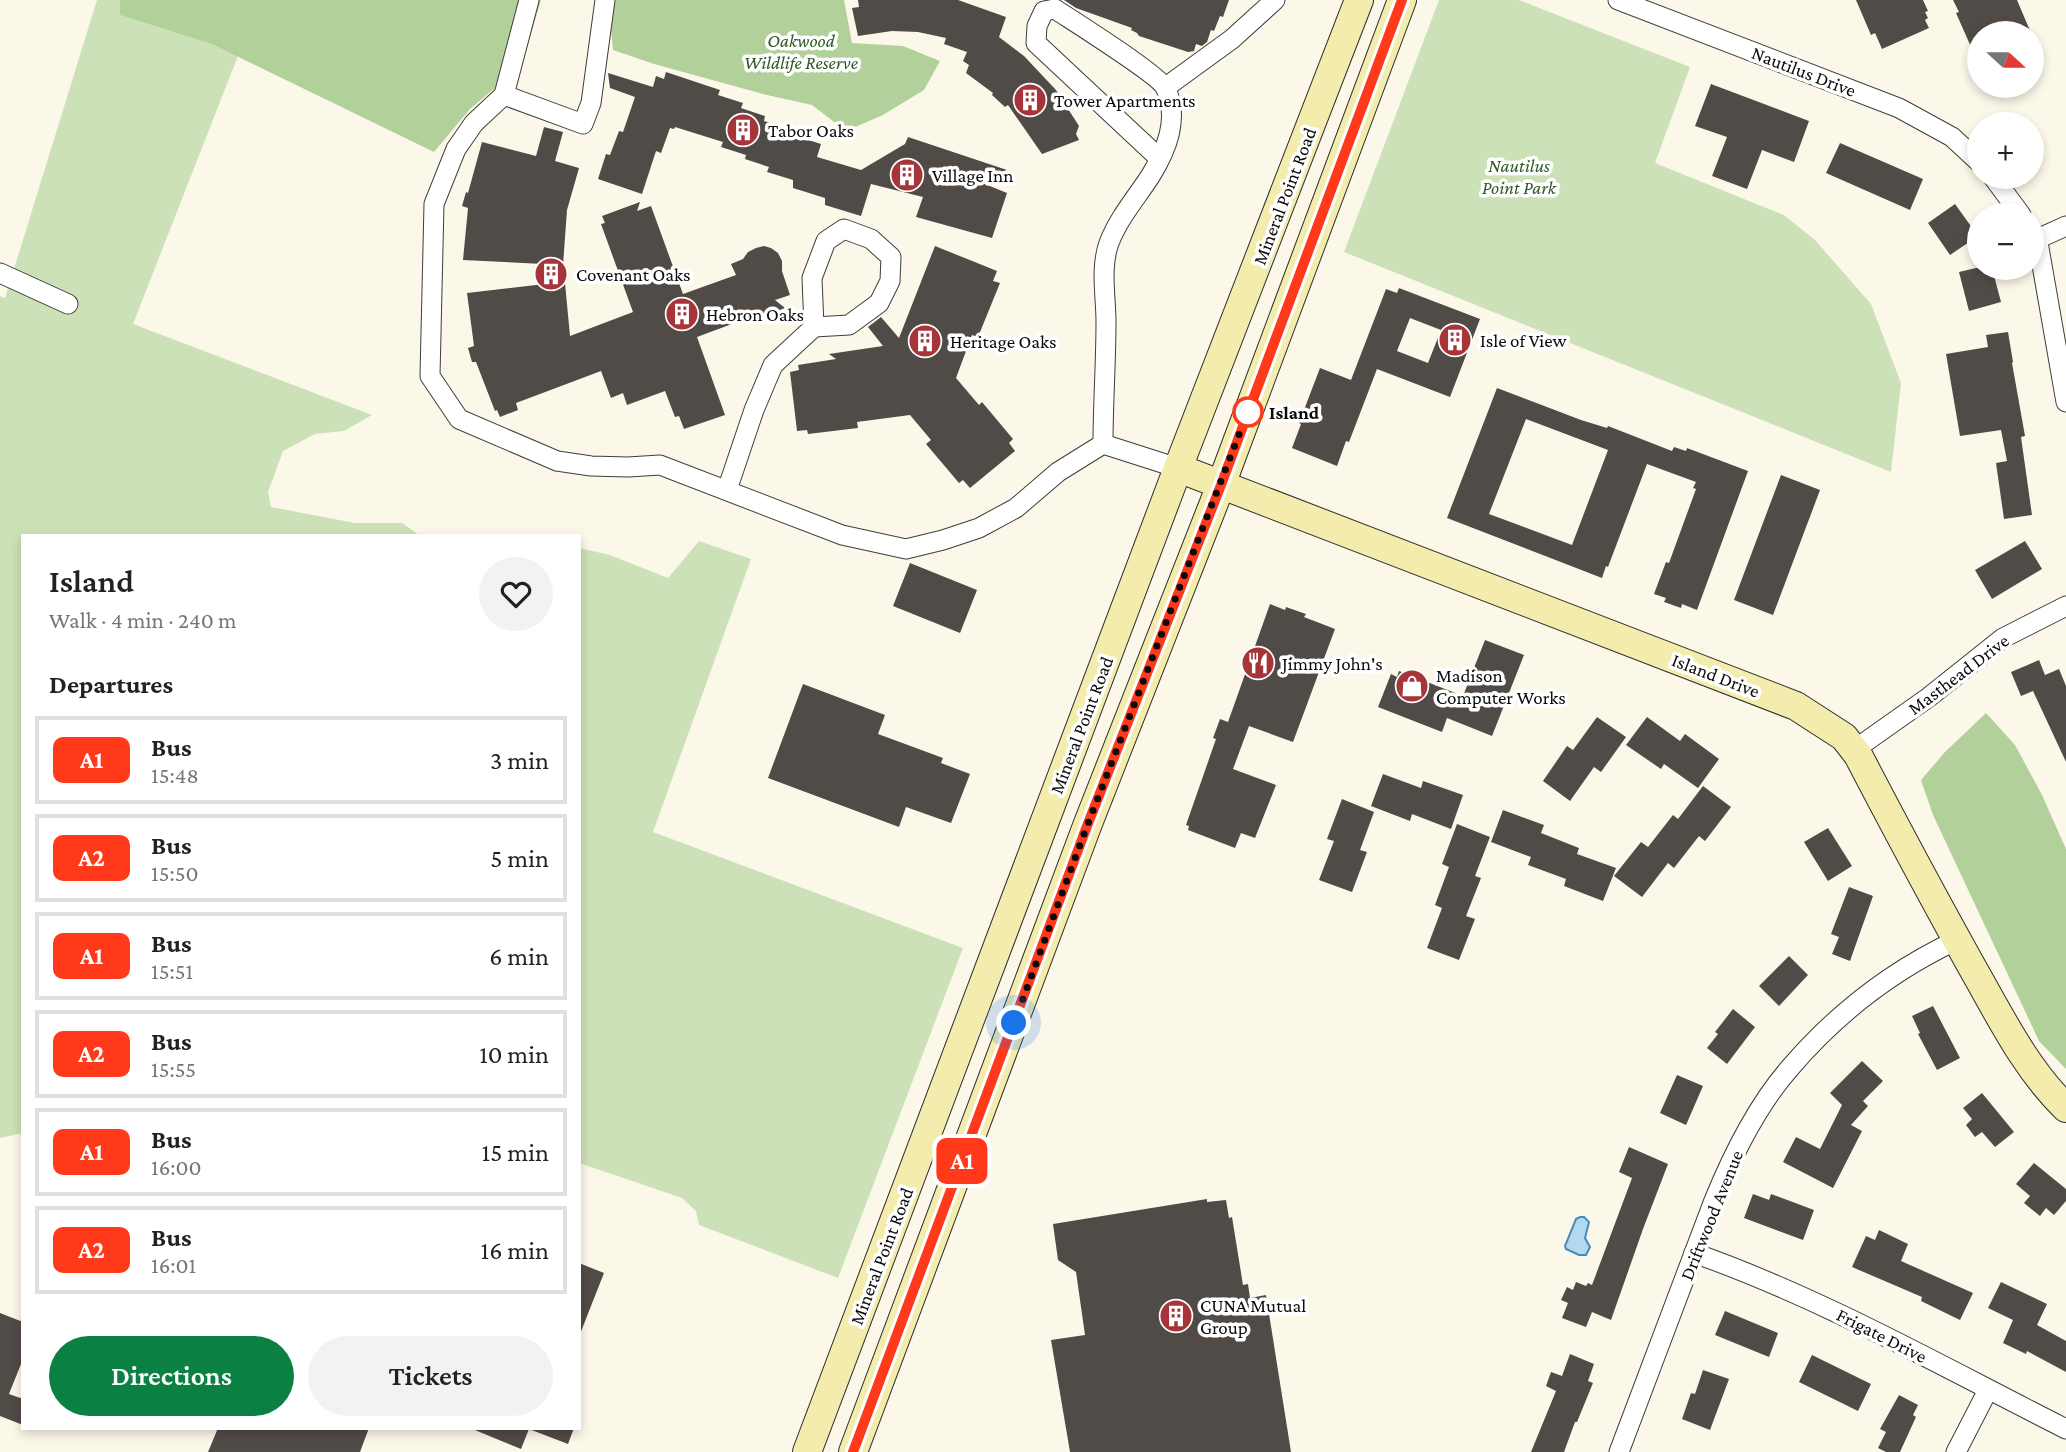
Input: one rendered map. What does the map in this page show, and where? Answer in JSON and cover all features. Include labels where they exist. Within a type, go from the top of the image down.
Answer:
[{"type":"main road","name":"Mineral Point Road","points":[[807,1452],[1178,468],[1359,0]]},
{"type":"main road","points":[[853,1452],[1087,826],[1221,485],[1402,0]]},
{"type":"main road","name":"Island Drive","points":[[1178,468],[1796,706],[1843,737],[1854,750],[2027,1062],[2047,1090],[2066,1108]]},
{"type":"street","points":[[529,0],[504,95],[474,123],[456,149],[434,204],[430,376],[459,419],[556,461],[591,466],[660,465],[842,535],[906,549],[979,528],[1016,508],[1058,472],[1103,444],[1178,468]]},
{"type":"street","points":[[504,95],[583,124],[591,103],[605,0]]},
{"type":"street","points":[[1166,87],[1232,39],[1275,0]]},
{"type":"street","name":"Nautilus Drive","points":[[1618,0],[1899,108],[1952,137],[1967,151]]},
{"type":"street","points":[[1103,444],[1106,319],[1103,282],[1109,244],[1125,210],[1151,174],[1159,158],[1168,140],[1173,115],[1166,87],[1055,9],[1044,11],[1037,26],[1036,43],[1159,158]]},
{"type":"street","points":[[2044,233],[2066,226]]},
{"type":"street","points":[[727,491],[754,410],[773,365],[814,327],[849,325],[879,303],[890,281],[891,257],[871,239],[844,229],[825,241],[812,278],[814,327]]},
{"type":"street","points":[[0,273],[68,304]]},
{"type":"street","points":[[2044,273],[2066,402]]},
{"type":"street","name":"Masthead Drive","points":[[1854,750],[1929,697],[2003,638],[2066,606]]},
{"type":"street","name":"Driftwood Avenue","points":[[1619,1452],[1728,1166],[1763,1105],[1788,1069],[1831,1025],[1869,993],[1926,955],[1957,940]]},
{"type":"street","name":"Frigate Drive","points":[[1694,1253],[1754,1274],[1806,1297],[2066,1429]]},
{"type":"street","points":[[1956,1452],[1988,1390]]},
{"type":"green space","points":[[97,0],[120,0],[120,15],[214,45],[238,56],[133,324],[372,415],[344,431],[315,434],[283,451],[268,492],[271,507],[355,523],[402,523],[418,534],[21,534],[21,1133],[0,1138],[0,296],[5,298]]},
{"type":"green space","points":[[120,0],[541,0],[522,65],[470,109],[434,152],[214,45],[120,15]]},
{"type":"green space","name":"Oakwood Wildlife Reserve","points":[[608,0],[844,0],[852,43],[903,46],[940,61],[924,90],[883,115],[846,131],[812,105],[654,64],[613,50]]},
{"type":"green space","name":"Nautilus Point Park","points":[[1439,0],[1519,0],[1690,67],[1655,163],[1784,215],[1815,240],[1871,304],[1901,383],[1891,472],[1344,252]]},
{"type":"green space","points":[[699,541],[751,559],[653,832],[963,948],[838,1278],[699,1225],[696,1211],[682,1198],[581,1164],[581,548],[610,555],[668,578]]},
{"type":"green space","points":[[1986,713],[2015,745],[2042,795],[2066,849],[2066,1069],[2039,1041],[1933,815],[1921,780],[1945,752]]},
{"type":"water","points":[[1580,1217],[1589,1222],[1585,1238],[1590,1247],[1586,1255],[1579,1255],[1565,1246],[1576,1219]]},
{"type":"building","points":[[858,0],[958,0],[1006,17],[999,37],[1024,56],[1056,90],[1079,126],[1076,134],[1079,140],[1042,154],[1008,105],[1005,107],[993,93],[966,73],[969,65],[963,61],[967,52],[944,44],[946,38],[918,32],[892,31],[858,36],[852,8],[859,7]]},
{"type":"building","points":[[1064,0],[1229,0],[1223,17],[1220,16],[1214,31],[1211,30],[1207,42],[1202,46],[1196,44],[1194,51],[1188,52],[1139,36],[1132,28],[1076,8]]},
{"type":"building","points":[[1856,0],[1923,0],[1928,11],[1925,12],[1928,18],[1925,20],[1929,28],[1882,49],[1875,33],[1871,35]]},
{"type":"building","points":[[1953,0],[2017,0],[2026,21],[1967,21],[1967,38],[1956,13],[1959,12]]},
{"type":"building","points":[[666,72],[720,90],[718,95],[743,103],[741,108],[765,116],[764,121],[789,129],[787,133],[821,144],[817,157],[861,170],[905,144],[908,137],[1007,170],[980,182],[1007,193],[992,238],[916,217],[923,197],[871,184],[861,216],[825,205],[825,198],[793,188],[793,180],[767,172],[769,167],[745,159],[746,155],[721,147],[723,142],[675,127],[670,128],[661,153],[656,151],[642,194],[598,179],[606,154],[610,155],[619,131],[623,132],[635,97],[610,88],[608,73],[653,87],[656,76],[664,79]]},
{"type":"building","points":[[1711,84],[1809,121],[1794,162],[1762,150],[1747,189],[1712,176],[1727,137],[1695,126]]},
{"type":"building","points":[[544,127],[563,132],[555,161],[579,168],[567,210],[563,265],[463,260],[468,208],[462,206],[482,142],[536,156]]},
{"type":"building","points":[[1840,143],[1923,179],[1910,210],[1826,173]]},
{"type":"building","points":[[640,202],[637,211],[651,206],[683,294],[736,275],[731,264],[743,259],[748,252],[756,248],[771,248],[778,253],[782,261],[782,271],[790,295],[775,300],[785,308],[750,322],[748,318],[697,337],[725,415],[684,429],[679,416],[675,417],[665,391],[627,405],[623,393],[611,398],[601,371],[516,403],[518,410],[500,417],[497,410],[495,411],[476,362],[472,362],[468,348],[474,346],[467,293],[565,283],[570,336],[633,312],[601,224],[605,223],[602,216]]},
{"type":"building","points":[[1955,204],[1967,221],[1967,243],[1950,255],[1928,223]]},
{"type":"building","name":"Heritage Oaks","points":[[935,246],[997,271],[993,281],[1000,283],[978,337],[972,335],[956,378],[979,405],[982,402],[1013,439],[1009,443],[1015,451],[970,488],[963,480],[959,483],[926,444],[931,440],[910,415],[857,422],[858,428],[808,434],[807,430],[797,431],[790,372],[799,370],[798,365],[836,359],[829,354],[883,346],[868,327],[881,317],[899,338]]},
{"type":"building","points":[[1967,270],[1967,280],[1995,280],[2001,302],[1969,311],[1959,272]]},
{"type":"building","points":[[1399,288],[1480,319],[1450,397],[1377,369],[1337,466],[1292,448],[1320,368],[1351,380],[1386,289],[1397,293]],"holes":[[[1410,318],[1441,330],[1428,363],[1397,351]]]},
{"type":"building","points":[[2008,332],[2025,436],[2021,437],[2032,515],[2004,519],[1996,463],[2007,461],[2001,430],[1960,436],[1946,354],[1988,347],[1986,335]]},
{"type":"building","points":[[1497,388],[1672,451],[1674,447],[1686,451],[1687,448],[1748,471],[1697,610],[1682,604],[1681,608],[1664,602],[1666,598],[1654,594],[1666,562],[1669,563],[1696,489],[1693,488],[1696,482],[1647,464],[1602,578],[1447,518]],"holes":[[[1526,419],[1608,450],[1572,545],[1489,514]]]},
{"type":"building","points":[[1781,475],[1820,490],[1773,615],[1734,600]]},
{"type":"building","points":[[2025,541],[2042,569],[1992,599],[1975,570]]},
{"type":"building","points":[[910,563],[977,590],[960,633],[893,606]]},
{"type":"building","points":[[1270,604],[1306,614],[1304,617],[1335,629],[1293,742],[1249,726],[1233,769],[1276,785],[1255,838],[1241,833],[1235,848],[1188,830],[1189,826],[1186,825],[1216,739],[1213,738],[1220,719],[1228,722]]},
{"type":"building","name":"Madison Computer Works","points":[[1485,640],[1524,655],[1492,736],[1447,718],[1442,732],[1378,707],[1391,674],[1397,677],[1399,671],[1463,696]]},
{"type":"building","points":[[2039,660],[2045,675],[2059,669],[2066,686],[2066,762],[2033,691],[2021,696],[2011,672]]},
{"type":"building","points":[[803,684],[885,715],[878,734],[943,758],[941,763],[970,774],[951,823],[906,807],[899,827],[768,778]]},
{"type":"building","points":[[1597,717],[1626,737],[1601,772],[1594,767],[1570,801],[1543,781],[1567,746],[1573,750]]},
{"type":"building","points":[[1647,717],[1680,741],[1685,734],[1719,759],[1698,788],[1664,764],[1661,769],[1626,745]]},
{"type":"building","points":[[1383,774],[1421,788],[1423,781],[1463,795],[1451,829],[1412,814],[1410,821],[1371,806]]},
{"type":"building","points":[[1703,786],[1731,807],[1705,841],[1699,836],[1674,868],[1668,863],[1642,897],[1614,876],[1641,842],[1648,847],[1673,815],[1678,819]]},
{"type":"building","points":[[1342,799],[1374,812],[1360,850],[1367,852],[1352,892],[1319,880],[1334,841],[1327,839]]},
{"type":"building","points":[[1503,810],[1544,825],[1541,833],[1579,848],[1577,854],[1616,868],[1603,901],[1564,886],[1566,879],[1528,865],[1531,857],[1491,842]]},
{"type":"building","points":[[1457,824],[1490,837],[1475,876],[1481,878],[1466,916],[1475,919],[1459,960],[1427,948],[1442,908],[1435,905],[1449,867],[1442,864]]},
{"type":"building","points":[[1828,828],[1852,866],[1828,881],[1804,842]]},
{"type":"building","points":[[1849,887],[1873,896],[1850,961],[1832,954],[1839,937],[1831,934]]},
{"type":"building","points":[[1789,956],[1808,975],[1779,1006],[1759,986]]},
{"type":"building","points":[[1933,1006],[1960,1058],[1937,1070],[1918,1034],[1920,1033],[1912,1016]]},
{"type":"building","points":[[1733,1009],[1755,1027],[1727,1064],[1707,1048],[1718,1034],[1715,1032]]},
{"type":"building","points":[[1862,1061],[1883,1081],[1863,1101],[1868,1106],[1851,1125],[1862,1131],[1833,1188],[1783,1162],[1796,1137],[1820,1149],[1842,1105],[1830,1093]]},
{"type":"building","points":[[1677,1075],[1703,1086],[1686,1125],[1660,1113]]},
{"type":"building","points":[[1982,1093],[2014,1132],[1995,1147],[1982,1132],[1975,1137],[1966,1125],[1972,1119],[1963,1108]]},
{"type":"building","points":[[1629,1147],[1668,1164],[1611,1320],[1592,1312],[1586,1327],[1562,1318],[1568,1303],[1561,1300],[1567,1287],[1573,1290],[1576,1282],[1592,1285],[1632,1178],[1619,1172]]},
{"type":"building","points":[[2034,1163],[2066,1189],[2066,1201],[2054,1215],[2046,1208],[2040,1216],[2024,1203],[2030,1196],[2016,1184]]},
{"type":"building","points":[[1753,1194],[1769,1200],[1771,1194],[1814,1210],[1803,1240],[1744,1218]]},
{"type":"building","name":"CUNA Mutual Group","points":[[1207,1199],[1207,1202],[1226,1200],[1229,1218],[1232,1217],[1243,1285],[1248,1284],[1250,1298],[1266,1295],[1291,1452],[1070,1452],[1051,1340],[1085,1335],[1076,1272],[1058,1260],[1053,1224]]},
{"type":"building","points":[[1879,1230],[1908,1244],[1901,1261],[1973,1293],[1960,1320],[1921,1301],[1922,1297],[1852,1267],[1866,1236],[1875,1240]]},
{"type":"building","points":[[581,1264],[604,1273],[581,1331]]},
{"type":"building","points":[[2001,1282],[2047,1304],[2037,1325],[2066,1341],[2066,1372],[2027,1351],[2026,1354],[2003,1343],[2013,1320],[1988,1308]]},
{"type":"building","points":[[1725,1311],[1778,1333],[1769,1357],[1715,1335]]},
{"type":"building","points":[[0,1313],[21,1321],[21,1364],[9,1394],[21,1398],[21,1424],[0,1416]]},
{"type":"building","points":[[1570,1354],[1594,1364],[1588,1381],[1593,1383],[1564,1452],[1531,1452],[1556,1391],[1546,1386],[1551,1372],[1562,1376]]},
{"type":"building","points":[[1812,1355],[1871,1384],[1858,1411],[1799,1382]]},
{"type":"building","points":[[1703,1370],[1729,1379],[1710,1430],[1682,1419],[1691,1393],[1695,1394]]},
{"type":"building","points":[[1899,1395],[1918,1405],[1913,1415],[1916,1417],[1900,1452],[1886,1452],[1878,1448],[1886,1432],[1880,1429]]},
{"type":"building","points":[[217,1430],[368,1430],[360,1452],[208,1452]]},
{"type":"building","points":[[475,1430],[529,1430],[521,1449]]},
{"type":"building","points":[[532,1430],[573,1430],[568,1444]]},
{"type":"bus line","name":"A1","points":[[853,1452],[1087,826],[1221,485],[1402,0]]},
{"type":"place","name":"Tower Apartments","points":[[1030,100]]},
{"type":"place","name":"Tabor Oaks","points":[[743,130]]},
{"type":"place","name":"Village Inn","points":[[907,175]]},
{"type":"place","name":"Covenant Oaks","points":[[551,274]]},
{"type":"place","name":"Hebron Oaks","points":[[682,314]]},
{"type":"place","name":"Isle of View","points":[[1455,340]]},
{"type":"place","name":"Heritage Oaks","points":[[925,341]]},
{"type":"place","name":"Island","points":[[1248,412]]},
{"type":"place","name":"Jimmy John's","points":[[1258,663]]},
{"type":"place","name":"Madison Computer Works","points":[[1412,686]]},
{"type":"place","name":"CUNA Mutual Group","points":[[1176,1316]]},
{"type":"route","points":[[1014,1023],[1087,826],[1249,409],[1248,412]]}]
